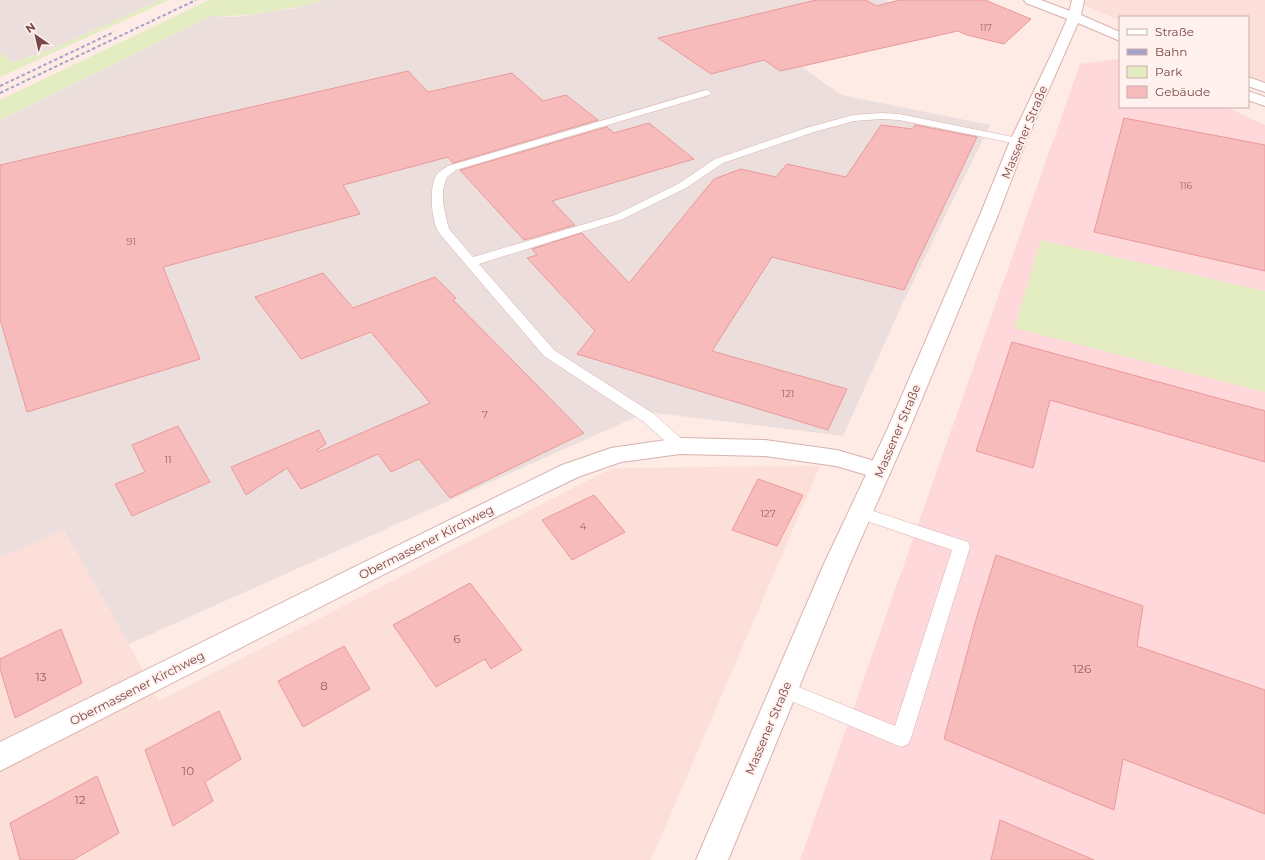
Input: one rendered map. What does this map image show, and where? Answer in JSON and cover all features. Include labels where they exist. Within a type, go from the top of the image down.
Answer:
[{"type":"main road","points":[[1030,0],[1119,37]]},
{"type":"main road","name":"Massener Straße","points":[[712,860],[836,566],[880,471],[989,216],[1018,141],[1060,51],[1074,17],[1078,0]]},
{"type":"main road","points":[[1249,81],[1265,88]]},
{"type":"main road","points":[[1249,95],[1265,102]]},
{"type":"main road","name":"Obermassener Kirchweg","points":[[0,757],[492,509],[570,471],[620,454],[680,446],[765,448],[837,458],[880,471]]},
{"type":"lane","points":[[680,446],[649,418],[549,353],[443,230],[437,190],[442,176],[452,168],[706,93]]},
{"type":"lane","points":[[471,262],[619,217],[682,186],[719,161],[810,130],[854,118],[881,116],[899,117],[1018,141]]},
{"type":"lane","points":[[784,689],[900,738],[962,548],[861,513]]},
{"type":"shaded area","points":[[0,0],[160,0],[55,48],[11,63],[0,52]]},
{"type":"shaded area","points":[[325,0],[885,0],[952,32],[802,67],[841,95],[990,125],[904,300],[843,436],[647,412],[129,644],[64,530],[0,557],[0,120],[211,16],[236,17],[295,8]]},
{"type":"shaded area","points":[[1065,0],[1265,0],[1265,83],[1249,76],[1249,16],[1119,16],[1119,21],[1089,7]]},
{"type":"shaded area","points":[[1119,60],[1119,108],[1228,108],[1265,125],[1265,860],[800,860],[1080,64]]},
{"type":"shaded area","points":[[820,466],[651,860],[0,860],[0,557],[64,530],[129,644],[159,701],[612,468]]},
{"type":"green space","points":[[160,0],[169,0],[0,77],[0,52],[12,63],[55,48]]},
{"type":"green space","points":[[209,0],[325,0],[268,12],[211,16],[0,120],[0,100]]},
{"type":"green space","points":[[1041,240],[1265,291],[1265,392],[1014,328]]},
{"type":"building","points":[[816,0],[865,0],[877,6],[899,0],[985,0],[1031,19],[1004,44],[967,35],[958,31],[780,71],[764,60],[711,74],[658,38]]},
{"type":"building","points":[[408,71],[428,92],[512,73],[543,101],[566,95],[598,120],[453,163],[448,157],[343,185],[360,214],[163,267],[200,359],[27,412],[0,319],[0,165]]},
{"type":"building","points":[[1124,118],[1265,145],[1265,271],[1094,232]]},
{"type":"building","points":[[649,123],[694,159],[552,201],[575,225],[524,240],[460,170],[607,127],[614,133]]},
{"type":"building","points":[[881,125],[912,129],[915,125],[977,137],[904,290],[772,257],[712,351],[847,389],[828,430],[577,354],[595,331],[527,258],[537,255],[532,249],[582,233],[629,283],[714,179],[741,169],[776,177],[787,164],[846,177]]},
{"type":"building","points":[[323,273],[353,308],[435,277],[456,298],[453,300],[584,433],[450,498],[419,459],[391,472],[378,454],[301,489],[287,468],[246,495],[231,467],[319,430],[326,444],[317,450],[318,452],[430,403],[371,332],[301,359],[255,297]]},
{"type":"building","points":[[1012,342],[1265,411],[1265,462],[1050,400],[1033,468],[976,451]]},
{"type":"building","points":[[178,426],[210,482],[132,516],[115,484],[145,472],[132,445]]},
{"type":"building","points":[[758,479],[803,495],[777,546],[732,530]]},
{"type":"building","points":[[594,495],[625,532],[572,560],[542,520]]},
{"type":"building","points":[[996,555],[1143,606],[1137,646],[1265,690],[1265,814],[1123,759],[1114,810],[944,739],[975,623]]},
{"type":"building","points":[[470,583],[522,650],[491,669],[485,659],[436,687],[393,625]]},
{"type":"building","points":[[61,629],[82,683],[15,718],[0,669],[0,659]]},
{"type":"building","points":[[344,646],[370,689],[303,727],[278,681]]},
{"type":"building","points":[[219,711],[241,759],[205,782],[213,801],[173,826],[145,750]]},
{"type":"building","points":[[97,776],[119,833],[73,860],[20,860],[10,823]]},
{"type":"building","points":[[1000,820],[1094,860],[991,860]]},
{"type":"railway","points":[[0,93],[196,0]]},
{"type":"railway","points":[[0,86],[114,32]]}]
